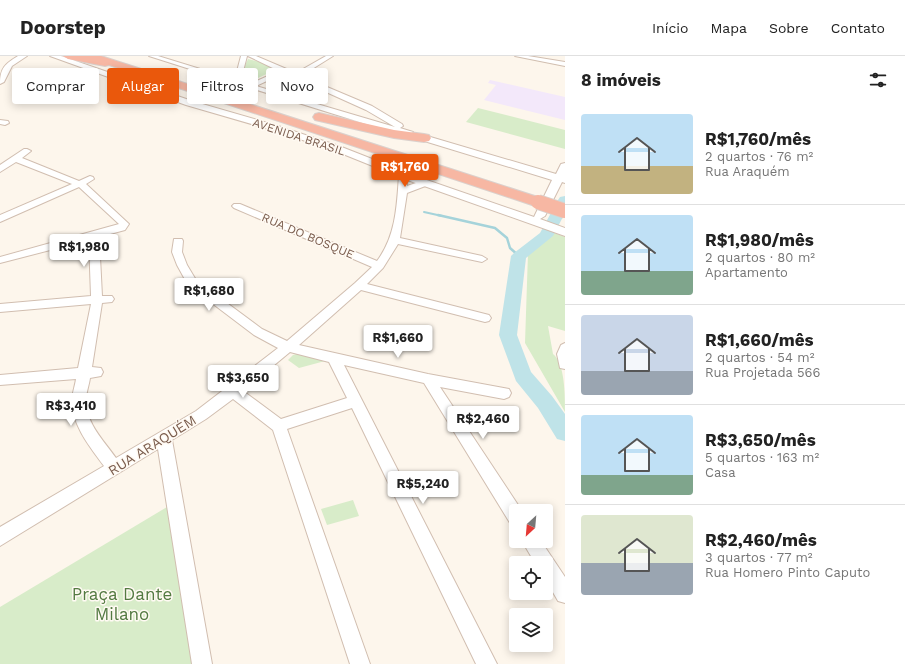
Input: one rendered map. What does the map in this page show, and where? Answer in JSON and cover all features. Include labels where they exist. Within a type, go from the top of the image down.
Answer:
[{"type":"highway","points":[[68,56],[129,62]]},
{"type":"highway","name":"AVENIDA BRASIL","points":[[91,56],[129,62],[187,86]]},
{"type":"highway","name":"AVENIDA BRASIL","points":[[110,56],[187,81]]},
{"type":"highway","points":[[228,104],[275,128]]},
{"type":"highway","name":"AVENIDA BRASIL","points":[[239,104],[540,198],[565,201]]},
{"type":"highway","name":"AVENIDA BRASIL","points":[[258,104],[540,198],[565,211]]},
{"type":"highway","points":[[284,112],[323,118],[394,134],[424,138]]},
{"type":"street","points":[[0,82],[3,68],[23,56]]},
{"type":"street","name":"AVENIDA BRASIL","points":[[54,56],[188,103],[275,128],[336,148],[425,183],[562,230]]},
{"type":"street","points":[[152,56],[193,68]]},
{"type":"street","points":[[241,68],[243,56],[252,57],[278,68]]},
{"type":"street","points":[[310,68],[330,56]]},
{"type":"street","points":[[518,56],[565,64]]},
{"type":"street","points":[[552,56],[555,63]]},
{"type":"street","points":[[315,58],[322,61]]},
{"type":"street","points":[[258,87],[350,116],[409,132],[424,138],[540,172],[562,173],[539,214],[539,219],[544,225]]},
{"type":"street","points":[[328,90],[369,108],[409,132]]},
{"type":"street","points":[[350,116],[369,108]]},
{"type":"street","points":[[0,169],[27,151]]},
{"type":"street","points":[[0,260],[121,228],[124,224],[80,184],[16,159]]},
{"type":"street","name":"RUA ARAQUÉM","points":[[0,537],[201,415],[288,347],[359,286],[379,266],[390,251],[395,240],[403,191],[403,175]]},
{"type":"street","points":[[0,219],[90,179]]},
{"type":"street","points":[[403,191],[425,183]]},
{"type":"street","name":"RUA DO BOSQUE","points":[[237,206],[379,266]]},
{"type":"street","points":[[94,234],[102,300],[90,372],[80,400],[79,410],[82,420],[114,468]]},
{"type":"street","points":[[395,240],[482,259]]},
{"type":"street","points":[[178,241],[177,252],[182,265],[192,282],[258,332],[274,341],[288,347],[334,358],[428,379],[504,393]]},
{"type":"street","points":[[359,286],[485,318]]},
{"type":"street","points":[[0,308],[102,300]]},
{"type":"street","points":[[565,348],[563,354],[565,364]]},
{"type":"street","points":[[334,358],[487,664]]},
{"type":"street","points":[[0,380],[90,372]]},
{"type":"street","points":[[428,379],[509,506]]},
{"type":"street","points":[[233,391],[279,426],[360,664]]},
{"type":"street","points":[[279,426],[355,401]]},
{"type":"street","points":[[164,438],[202,664]]},
{"type":"street","points":[[553,574],[565,594]]},
{"type":"shaded area","points":[[490,80],[565,97],[565,120],[484,100],[496,85],[488,83]]},
{"type":"green space","points":[[248,59],[260,62],[271,68],[266,68],[266,74],[258,78],[258,68],[244,68]]},
{"type":"green space","points":[[478,108],[565,130],[565,149],[466,122]]},
{"type":"green space","points":[[552,232],[565,237],[565,331],[548,326],[553,354],[560,365],[564,380],[565,412],[525,343],[528,253],[550,237]]},
{"type":"green space","points":[[297,354],[325,361],[299,368],[288,360],[293,355]]},
{"type":"green space","points":[[353,500],[359,516],[327,525],[321,509]]},
{"type":"green space","name":"Praça Dante Milano","points":[[167,507],[193,664],[0,664],[0,607]]},
{"type":"waterway","points":[[565,200],[546,236],[519,256],[508,335],[523,376],[545,402],[565,432]]},
{"type":"waterway","points":[[424,212],[442,216]]},
{"type":"waterway","points":[[438,215],[495,228],[507,238],[510,248],[519,256]]}]
